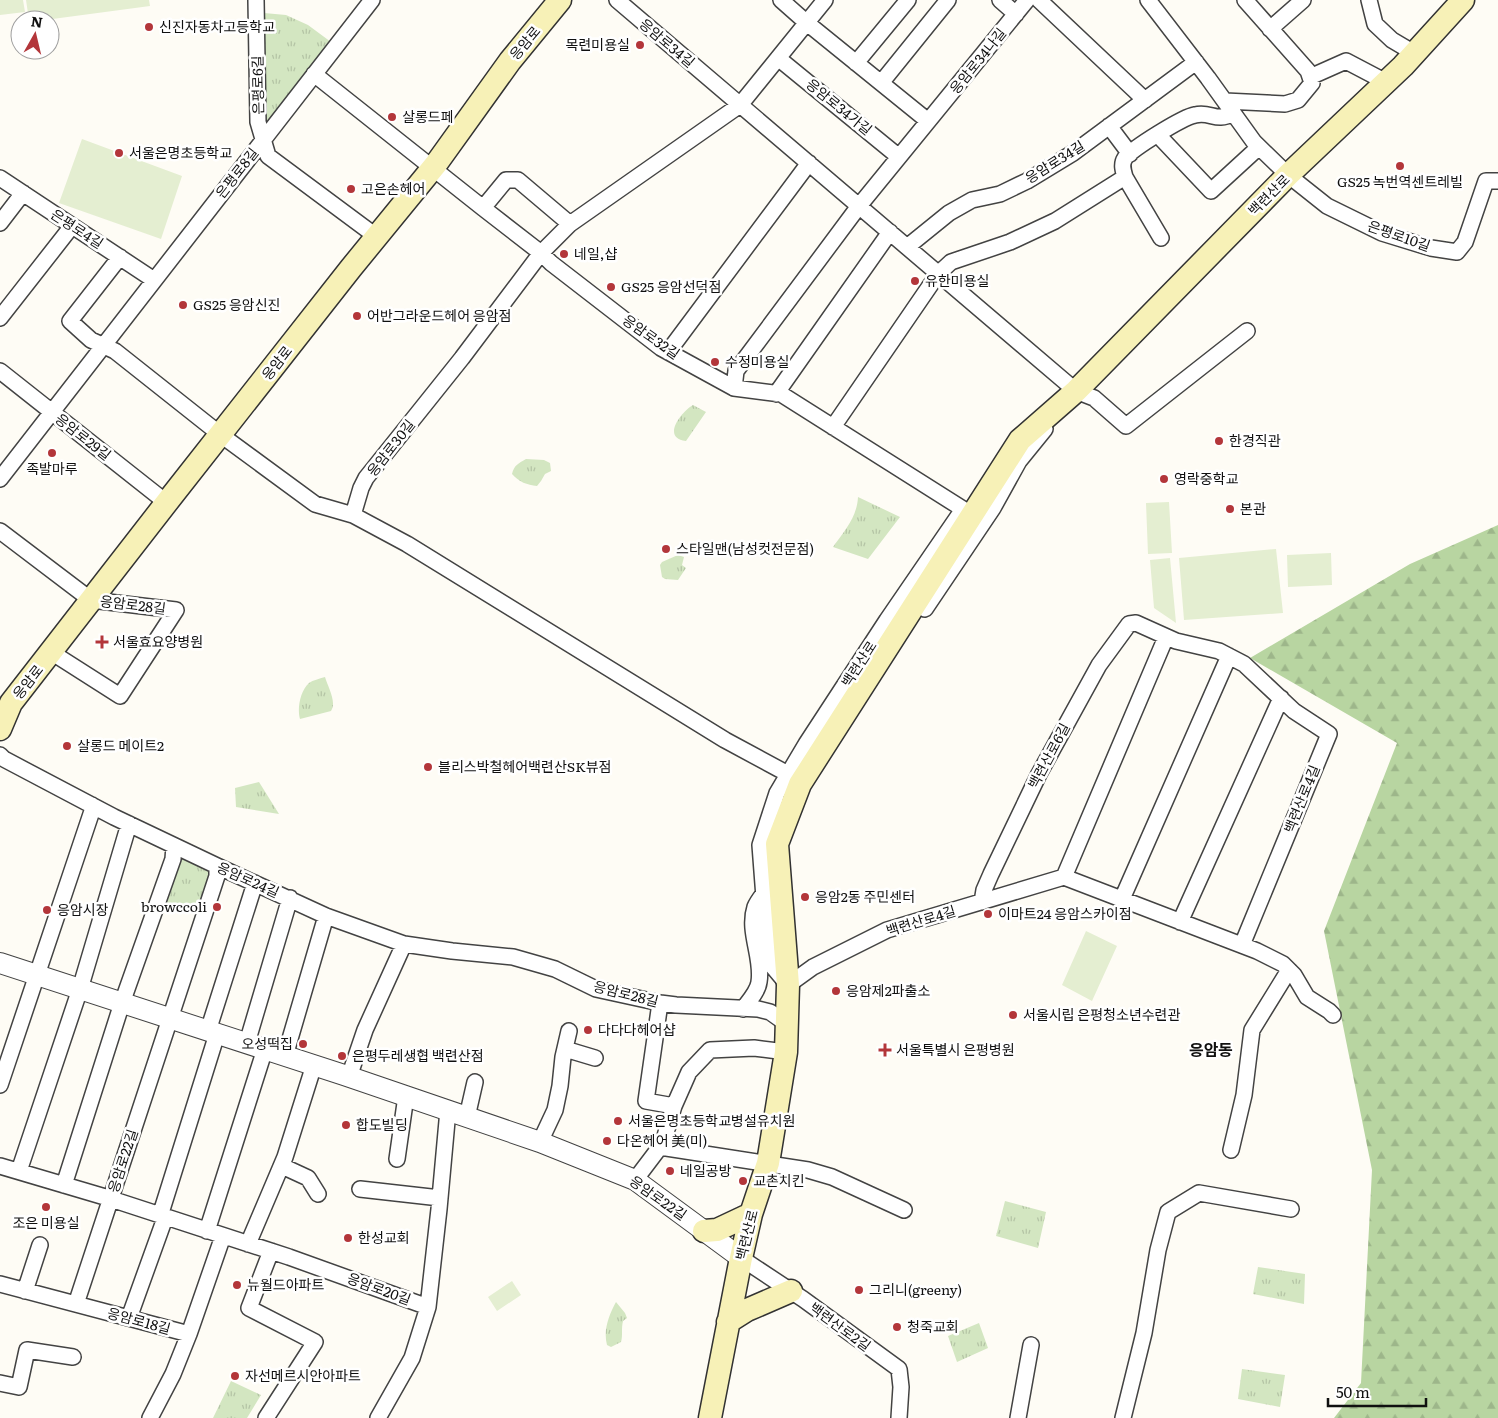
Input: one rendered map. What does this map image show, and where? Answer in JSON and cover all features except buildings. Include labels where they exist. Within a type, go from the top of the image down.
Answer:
[{"type":"main road","name":"응암로","points":[[1,725],[11,703],[433,168],[510,60],[560,0]]},
{"type":"main road","name":"백련산로","points":[[710,1418],[750,1214],[768,1163],[786,1052],[788,985],[773,894],[777,844],[800,784],[1020,440],[1076,391],[1288,175],[1414,54],[1463,0]]},
{"type":"main road","points":[[704,1231],[717,1230],[750,1214]]},
{"type":"main road","points":[[728,1322],[747,1310],[791,1291]]},
{"type":"street","name":"은평로6길","points":[[256,0],[258,122],[268,156],[377,237]]},
{"type":"street","name":"은평로8길","points":[[0,479],[372,0]]},
{"type":"street","name":"응암로34길","points":[[617,0],[1076,391],[1094,398],[1126,426],[1246,331]]},
{"type":"street","points":[[781,0],[928,121]]},
{"type":"street","points":[[541,253],[570,224],[740,105],[825,0]]},
{"type":"street","points":[[856,63],[908,0]]},
{"type":"street","points":[[881,83],[948,0]]},
{"type":"street","points":[[1000,0],[1016,14]]},
{"type":"street","name":"응암로34나길","points":[[859,206],[1027,0]]},
{"type":"street","points":[[1039,0],[1144,100]]},
{"type":"street","name":"은평로10길","points":[[1148,0],[1259,147],[1288,175],[1327,206],[1382,233],[1431,248],[1458,252],[1465,242],[1492,181]]},
{"type":"street","points":[[1161,238],[1125,176],[1122,167],[1124,159],[1158,135],[1189,117],[1197,114],[1224,118],[1229,107],[1285,104],[1298,100],[1312,83],[1308,70],[1245,0]]},
{"type":"street","points":[[1270,29],[1303,0]]},
{"type":"street","points":[[1370,0],[1375,24],[1392,40],[1414,54]]},
{"type":"street","name":"응암로34가길","points":[[778,58],[899,157]]},
{"type":"street","points":[[1310,77],[1346,61],[1386,82]]},
{"type":"street","name":"응암로34길","points":[[907,247],[949,213],[972,200],[1000,194],[1028,181],[1073,153],[1196,62]]},
{"type":"street","name":"응암로32길","points":[[314,74],[541,253],[558,269],[661,348],[734,388],[781,394],[963,509]]},
{"type":"street","points":[[1109,126],[1130,154]]},
{"type":"street","points":[[1158,135],[1210,191],[1259,147]]},
{"type":"street","points":[[668,352],[809,163]]},
{"type":"street","points":[[833,427],[938,274],[951,262],[1010,242],[1055,221],[1125,176]]},
{"type":"street","name":"은평로4길","points":[[0,178],[154,280]]},
{"type":"street","points":[[483,208],[506,180],[518,180],[570,224]]},
{"type":"street","points":[[0,223],[23,193]]},
{"type":"street","points":[[734,388],[736,371],[859,206]]},
{"type":"street","points":[[0,318],[72,226]]},
{"type":"street","points":[[776,394],[890,232]]},
{"type":"street","name":"응암로30길","points":[[353,515],[366,478],[462,358],[541,253]]},
{"type":"street","points":[[120,257],[70,320],[92,340],[115,351],[221,435],[315,504],[353,515],[407,544],[725,740],[788,774]]},
{"type":"street","name":"응암로29길","points":[[0,371],[167,503]]},
{"type":"street","name":"백련산로","points":[[773,894],[760,845],[777,793],[788,774],[887,620],[1020,426],[1076,391]]},
{"type":"street","points":[[0,531],[91,600]]},
{"type":"street","name":"응암로28길","points":[[51,652],[120,696],[176,610],[91,600]]},
{"type":"street","name":"백련산로4길","points":[[1136,623],[1176,641],[1219,651],[1244,664],[1294,710],[1329,734],[1242,945]]},
{"type":"street","name":"백련산로6길","points":[[982,902],[984,890],[991,874],[1048,757],[1099,665],[1129,624],[1136,623]]},
{"type":"street","points":[[1166,637],[1064,877],[1242,945],[1283,964],[1294,975],[1307,997],[1333,1015]]},
{"type":"street","points":[[1122,899],[1229,656]]},
{"type":"street","points":[[1180,922],[1281,698]]},
{"type":"street","name":"응암로24길","points":[[0,755],[4,759],[129,824],[326,916],[404,944],[513,957]]},
{"type":"street","points":[[0,1085],[92,811],[92,805]]},
{"type":"street","points":[[19,1171],[80,989],[129,824]]},
{"type":"street","points":[[64,1185],[122,1003],[173,858],[174,846]]},
{"type":"street","name":"응암로22길","points":[[76,1304],[216,876],[217,866]]},
{"type":"street","name":"백련산로4길","points":[[788,985],[814,967],[887,930],[1064,877]]},
{"type":"street","points":[[129,1318],[162,1217],[255,883]]},
{"type":"street","points":[[743,1009],[759,983],[753,936],[755,906],[773,894]]},
{"type":"street","points":[[207,1231],[256,1046],[290,898]]},
{"type":"street","points":[[285,1056],[326,916]]},
{"type":"street","points":[[349,1077],[365,1030],[404,944]]},
{"type":"street","name":"응암로28길","points":[[513,957],[555,969],[596,989],[660,1003],[758,1009],[770,1012],[787,1024]]},
{"type":"street","name":"응암로22길","points":[[0,963],[314,1065],[540,1142],[635,1180],[740,1258]]},
{"type":"street","points":[[1231,1150],[1244,1096],[1252,1030],[1289,970]]},
{"type":"street","points":[[660,1003],[646,1101],[674,1106]]},
{"type":"street","points":[[540,1142],[554,1110],[569,1031]]},
{"type":"street","points":[[635,1180],[660,1147],[674,1106],[689,1072],[710,1050],[754,1048],[786,1052]]},
{"type":"street","points":[[565,1049],[595,1058]]},
{"type":"street","points":[[248,1244],[282,1166],[314,1065]]},
{"type":"street","points":[[428,1307],[440,1198],[458,1114],[475,1082]]},
{"type":"street","points":[[397,1159],[406,1096]]},
{"type":"street","points":[[660,1147],[808,1170],[832,1177],[904,1210]]},
{"type":"street","name":"응암로20길","points":[[0,1166],[111,1199],[271,1251],[428,1307],[412,1358],[378,1418]]},
{"type":"street","points":[[282,1166],[308,1178],[318,1194]]},
{"type":"street","points":[[360,1189],[440,1198]]},
{"type":"street","points":[[1123,1418],[1144,1333],[1158,1250],[1168,1212],[1198,1193],[1291,1209]]},
{"type":"street","points":[[189,1334],[223,1236]]},
{"type":"street","points":[[25,1290],[40,1245]]},
{"type":"street","points":[[266,1418],[315,1342],[249,1308],[271,1251]]},
{"type":"street","name":"백련산로2길","points":[[740,1258],[791,1291],[899,1369],[901,1387],[899,1418]]},
{"type":"street","name":"응암로18길","points":[[0,1284],[189,1334],[173,1374],[150,1418]]},
{"type":"street","points":[[1018,1418],[1031,1345]]},
{"type":"street","points":[[0,1383],[19,1387],[27,1350],[73,1357]]},
{"type":"green space","points":[[0,0],[23,0],[25,10],[10,10],[10,14],[0,15]]},
{"type":"green space","points":[[26,0],[149,0],[150,6],[60,18],[60,10],[28,10]]},
{"type":"green space","points":[[264,13],[286,15],[308,25],[331,42],[268,127],[265,122]]},
{"type":"green space","points":[[82,139],[182,176],[161,239],[59,203]]},
{"type":"green space","points":[[693,405],[706,412],[686,441],[679,439],[675,435],[674,430],[676,424],[683,413]]},
{"type":"green space","points":[[526,459],[544,460],[550,463],[551,471],[545,474],[537,486],[523,483],[512,474],[515,466]]},
{"type":"green space","points":[[858,497],[900,517],[868,559],[833,547],[853,517]]},
{"type":"green space","points":[[1169,502],[1172,553],[1148,554],[1146,503]]},
{"type":"green space","points":[[1498,525],[1498,1418],[1334,1418],[1361,1383],[1372,1170],[1324,931],[1397,743],[1250,658],[1410,564]]},
{"type":"green space","points":[[1276,549],[1283,613],[1184,620],[1179,558]]},
{"type":"green space","points":[[1331,553],[1332,585],[1288,587],[1287,555]]},
{"type":"green space","points":[[678,555],[684,557],[682,565],[686,568],[678,580],[665,579],[662,577],[660,565],[662,562]]},
{"type":"green space","points":[[1170,558],[1176,623],[1154,608],[1150,560]]},
{"type":"green space","points":[[325,677],[333,699],[331,711],[300,719],[299,705],[303,691],[311,682]]},
{"type":"green space","points":[[259,782],[279,814],[236,807],[235,788]]},
{"type":"green space","points":[[194,853],[217,876],[199,910],[187,914],[157,903],[173,859]]},
{"type":"green space","points":[[1086,931],[1117,946],[1092,1001],[1062,985]]},
{"type":"green space","points":[[1005,1201],[1046,1212],[1038,1248],[996,1236]]},
{"type":"green space","points":[[1258,1267],[1305,1274],[1304,1304],[1253,1294]]},
{"type":"green space","points":[[512,1281],[521,1295],[497,1311],[488,1297]]},
{"type":"green space","points":[[616,1302],[627,1318],[623,1321],[621,1342],[611,1347],[607,1345],[606,1328]]},
{"type":"green space","points":[[979,1323],[988,1348],[957,1362],[948,1336]]},
{"type":"green space","points":[[1242,1369],[1285,1375],[1280,1407],[1238,1399]]},
{"type":"green space","points":[[231,1381],[261,1395],[247,1418],[213,1418]]},
{"type":"place","name":"신진자동차고등학교","points":[[149,27]]},
{"type":"place","name":"목련미용실","points":[[640,45]]},
{"type":"place","name":"살롱드페","points":[[392,117]]},
{"type":"place","name":"서울은명초등학교","points":[[119,153]]},
{"type":"place","name":"GS25 녹번역센트레빌","points":[[1400,166]]},
{"type":"place","name":"고은손헤어","points":[[351,189]]},
{"type":"place","name":"네일,샵","points":[[564,254]]},
{"type":"place","name":"유한미용실","points":[[915,281]]},
{"type":"place","name":"GS25 응암선덕점","points":[[611,287]]},
{"type":"place","name":"GS25 응암신진","points":[[183,305]]},
{"type":"place","name":"어반그라운드헤어 응암점","points":[[357,316]]},
{"type":"place","name":"수정미용실","points":[[715,362]]},
{"type":"place","name":"한경직관","points":[[1219,441]]},
{"type":"place","name":"족발마루","points":[[52,453]]},
{"type":"place","name":"영락중학교","points":[[1164,479]]},
{"type":"place","name":"본관","points":[[1230,509]]},
{"type":"place","name":"스타일맨(남성컷전문점)","points":[[666,549]]},
{"type":"place","name":"서울효요양병원","points":[[102,642]]},
{"type":"place","name":"살롱드 메이트2","points":[[67,746]]},
{"type":"place","name":"블리스박철헤어백련산SK뷰점","points":[[428,767]]},
{"type":"place","name":"응암2동 주민센터","points":[[805,897]]},
{"type":"place","name":"browccoli","points":[[217,907]]},
{"type":"place","name":"응암시장","points":[[47,910]]},
{"type":"place","name":"이마트24 응암스카이점","points":[[988,914]]},
{"type":"place","name":"응암제2파출소","points":[[836,991]]},
{"type":"place","name":"서울시립 은평청소년수련관","points":[[1013,1015]]},
{"type":"place","name":"다다다헤어샵","points":[[588,1030]]},
{"type":"place","name":"오성떡집","points":[[303,1044]]},
{"type":"place","name":"서울특별시 은평병원","points":[[885,1050]]},
{"type":"place","name":"은평두레생협 백련산점","points":[[342,1056]]},
{"type":"place","name":"서울은명초등학교병설유치원","points":[[618,1121]]},
{"type":"place","name":"합도빌딩","points":[[346,1125]]},
{"type":"place","name":"다온헤어 美(미)","points":[[607,1141]]},
{"type":"place","name":"네일공방","points":[[670,1171]]},
{"type":"place","name":"교촌치킨","points":[[743,1181]]},
{"type":"place","name":"조은 미용실","points":[[46,1207]]},
{"type":"place","name":"한성교회","points":[[348,1238]]},
{"type":"place","name":"뉴월드아파트","points":[[237,1285]]},
{"type":"place","name":"그리니(greeny)","points":[[859,1290]]},
{"type":"place","name":"청죽교회","points":[[897,1327]]},
{"type":"place","name":"자선메르시안아파트","points":[[235,1376]]},
{"type":"district","name":"응암동","points":[[1211,1050]]}]
